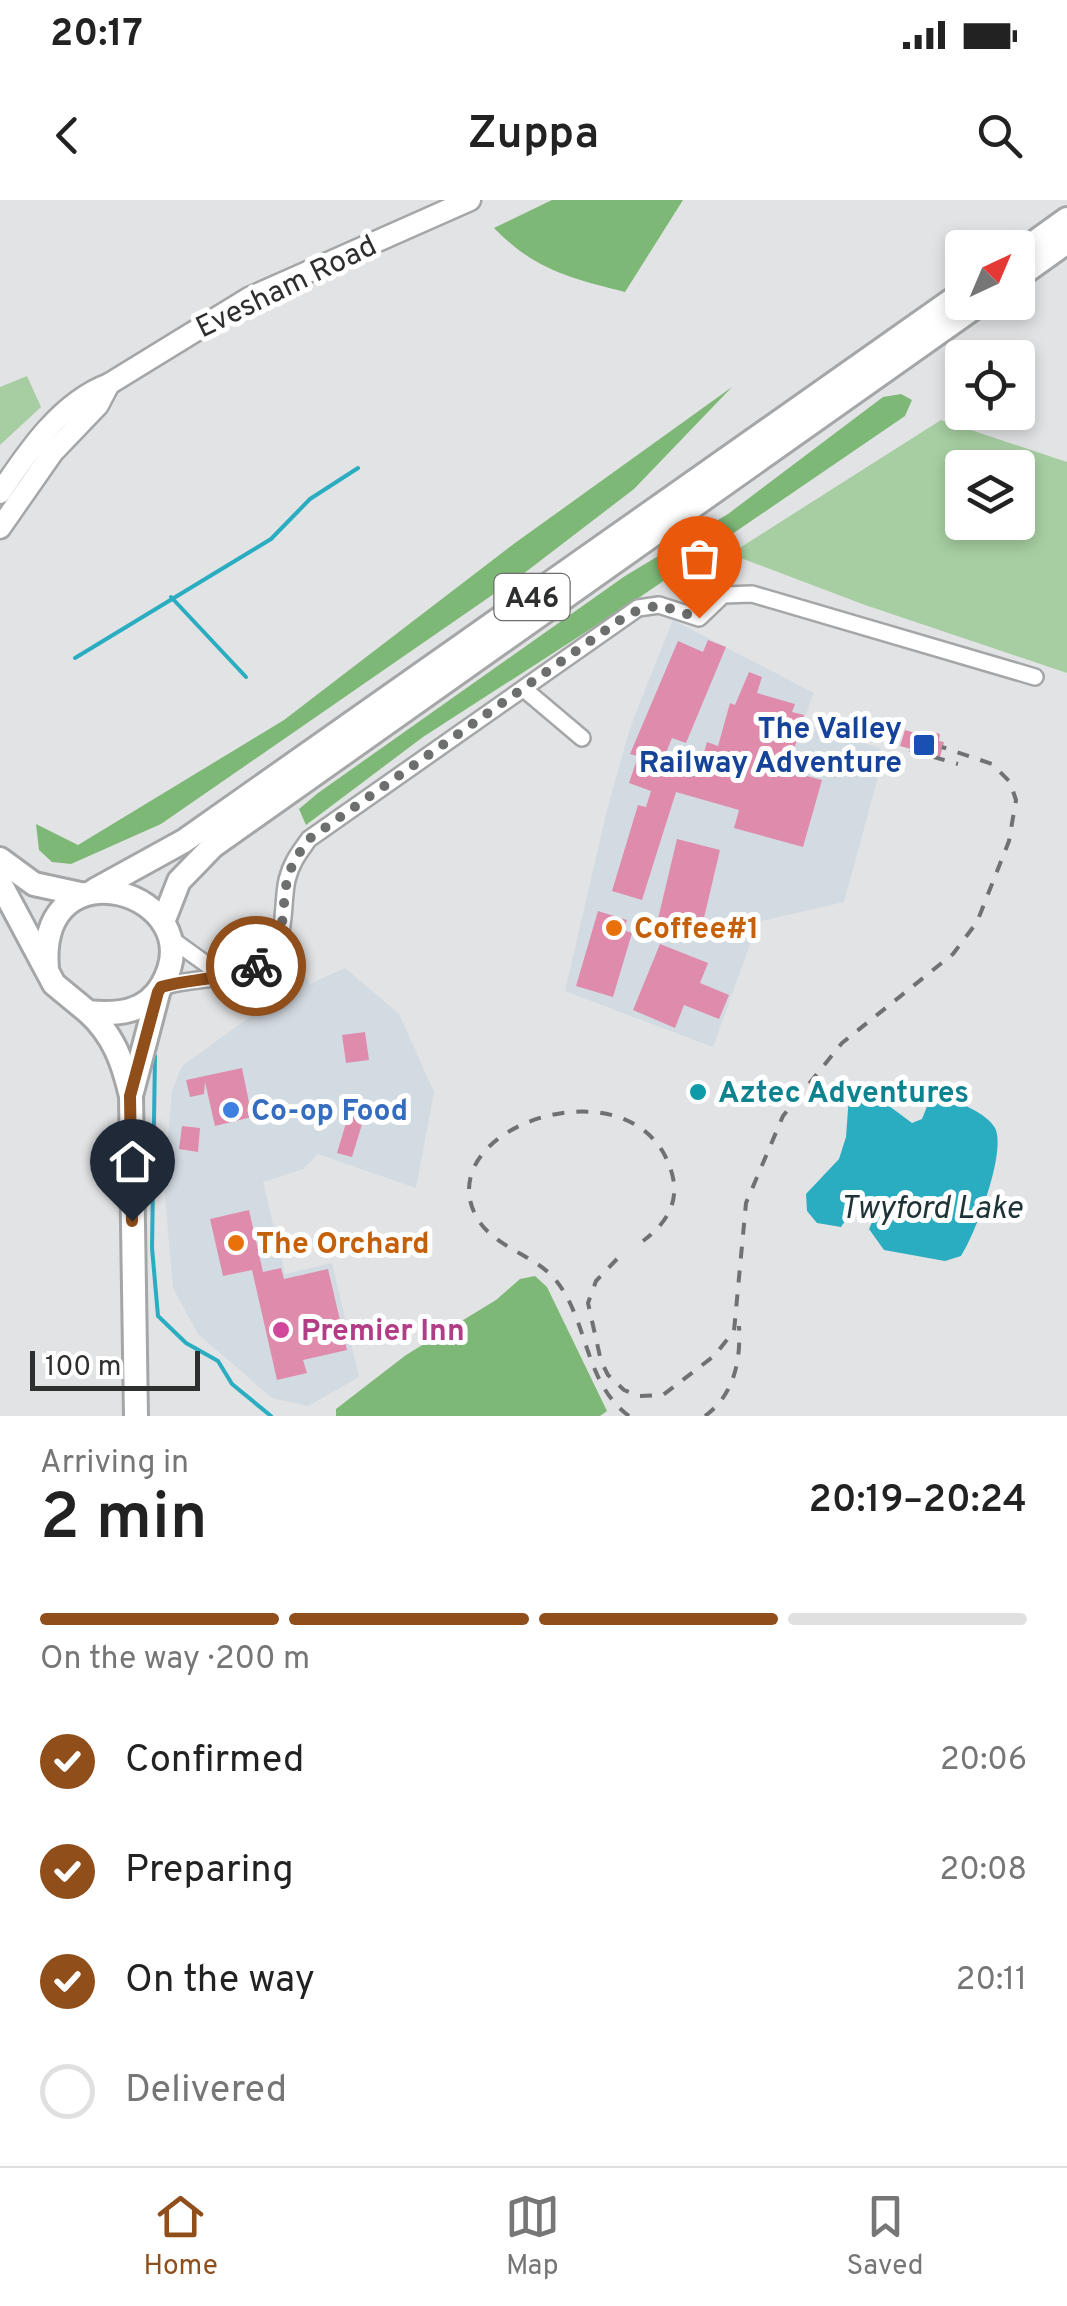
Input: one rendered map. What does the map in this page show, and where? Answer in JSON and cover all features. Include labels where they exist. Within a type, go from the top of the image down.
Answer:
[{"type":"highway","points":[[1035,242],[1067,219]]},
{"type":"highway","points":[[1035,265],[1067,242]]},
{"type":"highway","name":"A46","points":[[88,892],[184,842],[945,305]]},
{"type":"highway","name":"A46","points":[[166,930],[179,881],[214,846],[957,320]]},
{"type":"highway","points":[[0,858],[34,884],[137,898],[166,930],[172,956],[130,1096]]},
{"type":"highway","points":[[0,883],[62,994],[102,1025],[118,1051],[130,1096],[136,1416]]},
{"type":"highway","points":[[47,969],[48,934],[56,919],[88,892]]},
{"type":"highway","points":[[28,936],[46,995],[64,1014],[92,1031],[108,1053],[118,1082],[121,1112],[130,1127]]},
{"type":"highway","points":[[88,1012],[128,1012],[159,989]]},
{"type":"main road","name":"Evesham Road","points":[[0,493],[59,417],[86,392],[108,384],[249,298],[470,200]]},
{"type":"main road","name":"Evesham Road","points":[[0,528],[53,452],[98,405],[108,384]]},
{"type":"street","points":[[159,989],[250,970],[270,955],[284,932],[286,884],[294,859],[309,839],[638,608],[659,605],[699,618],[723,595],[767,597],[1035,677]]},
{"type":"street","points":[[524,690],[582,738]]},
{"type":"street","points":[[166,930],[220,974]]},
{"type":"shaded area","points":[[673,620],[814,693],[802,724],[880,748],[883,759],[844,902],[758,922],[713,1047],[565,991],[630,728]]},
{"type":"shaded area","points":[[296,961],[310,984],[345,968],[399,1014],[434,1092],[416,1188],[318,1154],[303,1169],[263,1182],[285,1274],[332,1263],[359,1377],[308,1406],[272,1398],[198,1334],[173,1288],[164,1184],[172,1090],[182,1066],[250,1017],[266,997],[263,979]]},
{"type":"green space","points":[[552,200],[683,200],[625,292],[539,263],[494,228]]},
{"type":"green space","points":[[27,376],[41,407],[0,445],[0,387]]},
{"type":"green space","points":[[732,387],[634,489],[527,571],[161,824],[71,864],[52,862],[39,850],[36,824],[78,845],[284,720],[515,543]]},
{"type":"green space","points":[[901,394],[912,400],[905,416],[640,597],[423,737],[306,825],[299,809],[318,793],[625,576],[728,514],[883,397]]},
{"type":"green space","points":[[941,420],[945,421],[945,430],[971,430],[1031,450],[945,450],[945,540],[1035,540],[1035,451],[1067,462],[1067,673],[865,605],[730,554]]},
{"type":"green space","points":[[535,1276],[547,1287],[607,1411],[600,1416],[336,1416],[336,1409],[406,1355],[496,1300],[520,1279]]},
{"type":"water","name":"Twyford Lake","points":[[859,1091],[873,1094],[912,1123],[922,1119],[930,1099],[941,1095],[979,1113],[995,1128],[998,1139],[993,1173],[961,1256],[945,1261],[884,1250],[869,1229],[882,1200],[861,1202],[841,1227],[817,1223],[807,1211],[806,1194],[839,1159],[846,1137],[849,1096]]},
{"type":"building","points":[[708,640],[726,647],[686,743],[672,738],[661,765],[697,777],[707,742],[718,746],[730,703],[735,705],[749,672],[762,677],[757,693],[795,704],[792,712],[804,715],[788,771],[822,780],[803,847],[734,828],[739,810],[676,792],[642,900],[612,891],[638,805],[646,807],[651,791],[629,783],[638,756],[630,754],[678,641],[703,652]]},
{"type":"building","points":[[905,730],[929,737],[930,731],[940,734],[939,741],[944,742],[940,757],[900,746]]},
{"type":"building","points":[[677,839],[720,850],[699,939],[667,931],[658,919]]},
{"type":"building","points":[[598,911],[627,920],[623,930],[632,933],[613,997],[576,986]]},
{"type":"building","points":[[660,944],[708,963],[700,983],[729,995],[719,1019],[684,1005],[675,1028],[633,1010]]},
{"type":"building","points":[[365,1032],[369,1060],[346,1063],[342,1035]]},
{"type":"building","points":[[242,1068],[252,1117],[215,1126],[205,1082],[204,1094],[190,1097],[186,1080]]},
{"type":"building","points":[[352,1103],[367,1108],[352,1157],[337,1153]]},
{"type":"building","points":[[182,1126],[200,1128],[198,1152],[179,1149]]},
{"type":"building","name":"Premier Inn","points":[[249,1210],[263,1272],[281,1268],[284,1279],[328,1269],[347,1350],[303,1360],[307,1373],[277,1380],[252,1270],[223,1276],[210,1219]]},
{"type":"waterway","points":[[75,658],[271,539],[310,499],[358,468]]},
{"type":"waterway","points":[[171,597],[246,677]]},
{"type":"waterway","points":[[155,1056],[152,1248],[158,1316],[186,1343],[218,1361],[232,1384],[271,1416]]},
{"type":"railway","points":[[617,1259],[596,1281],[588,1303],[601,1361],[608,1375],[624,1390],[639,1396],[663,1395],[714,1356],[734,1331],[746,1203],[783,1116],[842,1043],[953,954],[977,922],[1009,841],[1016,800],[1010,782],[992,764],[942,747]]},
{"type":"railway","points":[[910,750],[958,764]]},
{"type":"railway","points":[[629,1416],[603,1386],[574,1312],[554,1278],[493,1237],[477,1218],[469,1185],[481,1156],[506,1133],[541,1118],[580,1112],[618,1117],[650,1136],[674,1181],[670,1210],[643,1241]]},
{"type":"railway","points":[[705,1416],[723,1398],[734,1376],[739,1326]]},
{"type":"way so far","points":[[256,966],[270,955],[284,932],[286,884],[294,859],[309,839],[638,608],[659,605],[699,618]]},
{"type":"place","name":"The Valley Railway Adventure","points":[[924,745]]},
{"type":"place","name":"Coffee#1","points":[[614,928]]},
{"type":"place","name":"Aztec Adventures","points":[[698,1092]]},
{"type":"place","name":"Co-op Food","points":[[231,1110]]},
{"type":"place","name":"The Orchard","points":[[236,1243]]},
{"type":"place","name":"Premier Inn","points":[[281,1330]]},
{"type":"route","points":[[132,1221],[130,1096],[158,992],[161,987],[180,981],[234,974],[256,966]]}]
